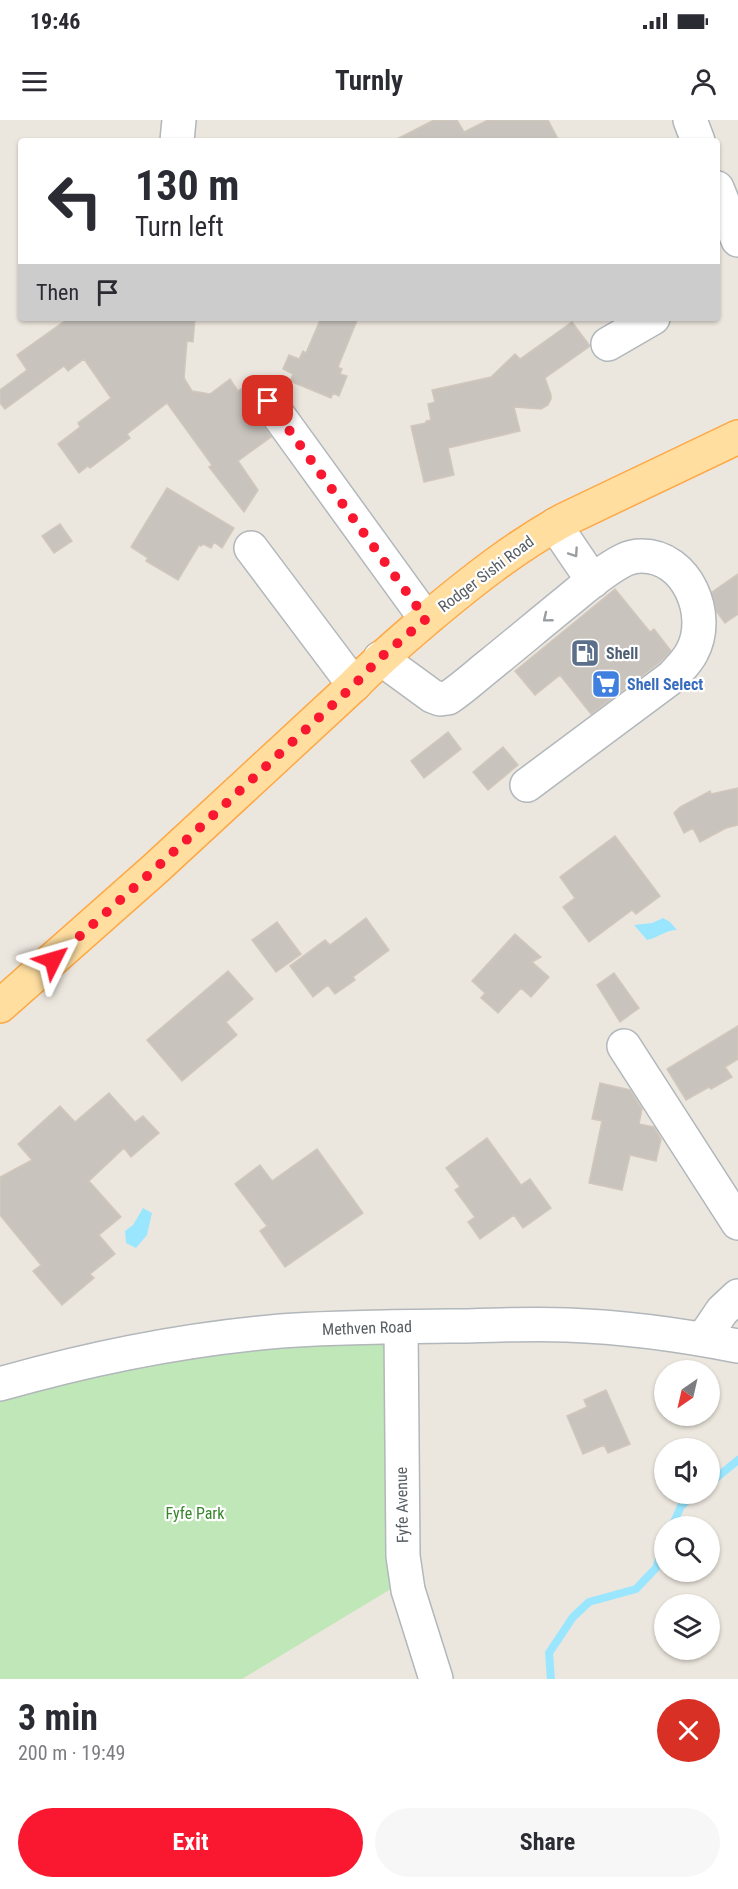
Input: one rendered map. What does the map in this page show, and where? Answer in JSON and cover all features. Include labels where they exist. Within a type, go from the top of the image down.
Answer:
[{"type":"main road","name":"Rodger Sishi Road","points":[[1,1004],[130,893],[354,685],[380,658],[480,575],[555,525],[738,437]]},
{"type":"street","points":[[177,138],[179,120]]},
{"type":"street","points":[[690,120],[697,138]]},
{"type":"street","points":[[720,199],[728,228]]},
{"type":"street","points":[[608,344],[648,321]]},
{"type":"street","points":[[268,401],[426,619]]},
{"type":"street","points":[[555,525],[593,581]]},
{"type":"street","points":[[251,548],[354,685]]},
{"type":"street","points":[[380,658],[432,696],[440,699],[448,698],[593,581],[624,560],[632,557],[656,557],[672,565],[682,574],[692,590],[698,611],[699,628],[695,646],[685,664],[672,677],[527,785]]},
{"type":"street","points":[[624,1046],[738,1223]]},
{"type":"street","points":[[703,1339],[722,1311],[738,1296]]},
{"type":"street","name":"Methven Road","points":[[0,1384],[111,1357],[242,1335],[306,1330],[566,1325],[703,1339],[738,1346]]},
{"type":"street","name":"Fyfe Avenue","points":[[401,1327],[403,1556],[408,1590],[436,1679]]},
{"type":"green space","name":"Fyfe Park","points":[[404,1328],[409,1578],[242,1679],[0,1679],[0,1387],[98,1361]]},
{"type":"water","points":[[663,918],[677,930],[647,940],[634,925],[652,923]]},
{"type":"water","points":[[143,1208],[152,1213],[147,1235],[136,1248],[126,1243],[125,1231],[133,1225]]},
{"type":"building","points":[[434,120],[457,120],[464,132],[488,120],[548,120],[557,138],[399,138]]},
{"type":"building","points":[[65,321],[195,321],[193,342],[187,341],[184,378],[192,391],[210,394],[230,379],[238,391],[248,384],[253,391],[249,402],[271,437],[238,461],[258,490],[244,512],[209,467],[212,465],[167,403],[127,434],[130,438],[90,468],[88,466],[79,473],[58,444],[80,427],[78,423],[111,398],[84,359],[68,371],[64,366],[5,409],[0,403],[0,390],[27,370],[17,355]]},
{"type":"building","points":[[320,321],[357,321],[338,367],[342,369],[340,374],[347,376],[339,396],[333,393],[331,398],[290,381],[293,374],[283,369],[289,355],[299,359],[303,351],[306,353]]},
{"type":"building","points":[[572,322],[590,346],[545,378],[551,395],[548,405],[541,409],[514,407],[520,431],[448,448],[454,475],[424,482],[411,426],[431,420],[428,404],[435,402],[432,390],[491,377],[515,354],[520,359]]},
{"type":"building","points":[[167,488],[234,528],[222,548],[214,542],[211,548],[203,544],[199,545],[178,580],[146,561],[148,558],[131,547]]},
{"type":"building","points":[[60,524],[72,541],[54,553],[42,536]]},
{"type":"building","points":[[738,574],[738,614],[725,623],[716,611],[712,592]]},
{"type":"building","points":[[615,589],[650,632],[654,629],[671,651],[659,663],[591,714],[560,675],[535,695],[515,671]]},
{"type":"building","points":[[448,732],[461,749],[424,778],[411,761]]},
{"type":"building","points":[[503,747],[518,765],[488,790],[473,772]]},
{"type":"building","points":[[738,788],[738,825],[726,828],[700,842],[693,828],[684,833],[674,813],[680,807],[710,791],[711,794]]},
{"type":"building","points":[[615,836],[660,896],[636,914],[632,910],[589,942],[563,907],[575,898],[560,877]]},
{"type":"building","points":[[366,918],[389,950],[353,977],[355,980],[335,994],[328,985],[313,997],[290,966],[325,940],[330,945]]},
{"type":"building","points":[[277,922],[301,954],[276,972],[252,940]]},
{"type":"building","points":[[515,934],[541,957],[532,962],[549,977],[531,997],[521,988],[498,1013],[481,998],[485,993],[472,981]]},
{"type":"building","points":[[228,971],[253,999],[226,1022],[237,1035],[182,1081],[147,1040]]},
{"type":"building","points":[[614,973],[639,1008],[620,1022],[597,985]]},
{"type":"building","points":[[738,1026],[738,1059],[725,1067],[732,1077],[686,1100],[667,1069]]},
{"type":"building","points":[[600,1083],[630,1090],[642,1109],[639,1124],[654,1127],[661,1139],[656,1161],[630,1155],[622,1190],[589,1183],[602,1121],[592,1119]]},
{"type":"building","points":[[109,1093],[135,1122],[143,1116],[159,1133],[131,1157],[124,1148],[89,1181],[121,1217],[99,1235],[115,1254],[90,1274],[94,1278],[62,1305],[33,1271],[41,1265],[0,1215],[0,1177],[32,1160],[18,1144],[60,1106],[75,1122]]},
{"type":"building","points":[[487,1138],[521,1185],[530,1179],[551,1208],[523,1228],[514,1215],[480,1239],[468,1222],[475,1217],[455,1190],[460,1187],[446,1168]]},
{"type":"building","points":[[317,1149],[363,1213],[285,1267],[260,1231],[267,1226],[235,1184],[260,1165],[272,1181]]},
{"type":"building","points":[[606,1390],[630,1444],[608,1453],[604,1445],[583,1454],[567,1416],[587,1407],[584,1400]]},
{"type":"waterway","points":[[720,1475],[738,1460]]},
{"type":"waterway","points":[[677,1516],[683,1504]]},
{"type":"waterway","points":[[551,1679],[549,1653],[573,1617],[589,1602],[636,1589],[654,1570]]},
{"type":"place","name":"Shell","points":[[585,653]]},
{"type":"place","name":"Shell Select","points":[[606,684]]},
{"type":"route","points":[[53,960],[155,869],[354,685],[380,658],[426,619],[268,401]]}]
